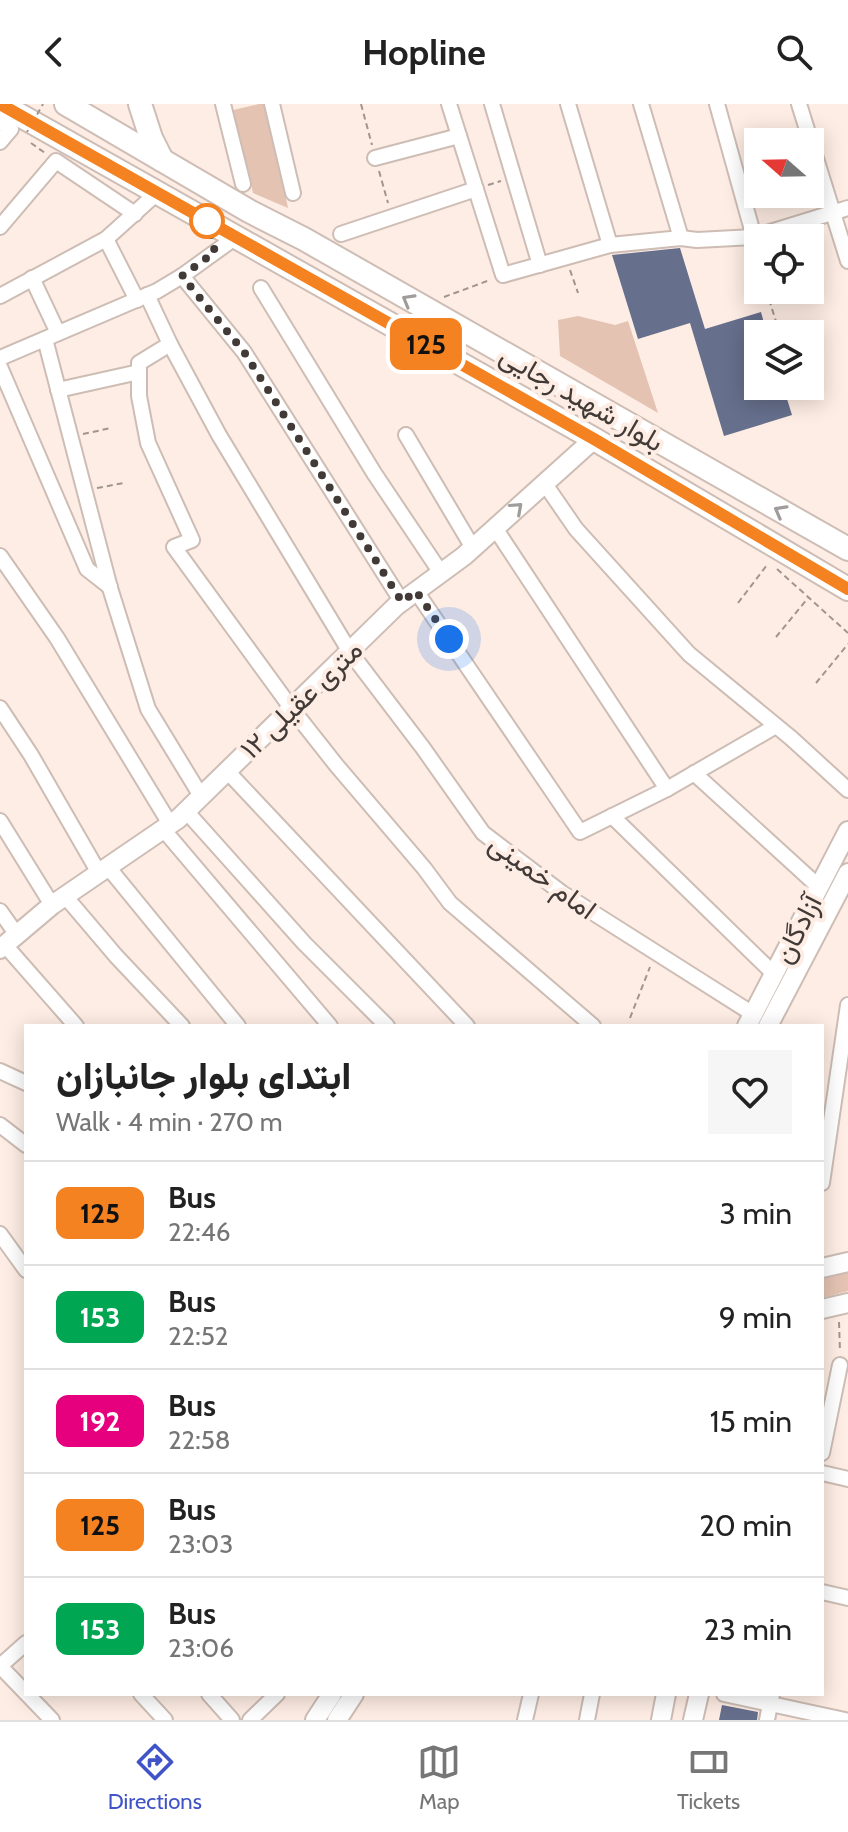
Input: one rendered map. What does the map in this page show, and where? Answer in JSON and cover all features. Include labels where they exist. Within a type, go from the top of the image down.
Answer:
[{"type":"main road","name":"بلوار شهید رجایی","points":[[0,104],[594,439],[848,589]]},
{"type":"main road","name":"بلوار شهید رجایی","points":[[66,104],[89,110],[162,160],[848,549]]},
{"type":"main road","points":[[140,104],[162,160]]},
{"type":"street","points":[[224,104],[243,184]]},
{"type":"street","points":[[272,104],[293,193]]},
{"type":"street","points":[[449,104],[503,275],[610,245],[681,238],[744,238]]},
{"type":"street","points":[[492,104],[540,265]]},
{"type":"street","points":[[568,104],[610,245]]},
{"type":"street","points":[[641,104],[681,238]]},
{"type":"street","points":[[717,104],[750,224]]},
{"type":"street","points":[[799,104],[841,210],[848,261]]},
{"type":"street","points":[[0,142],[5,126]]},
{"type":"street","points":[[375,158],[459,136]]},
{"type":"street","points":[[0,227],[56,161],[135,214]]},
{"type":"street","points":[[341,234],[476,189]]},
{"type":"street","points":[[0,296],[106,239],[157,193]]},
{"type":"street","points":[[796,224],[841,210]]},
{"type":"street","points":[[0,358],[142,297],[182,276],[236,237]]},
{"type":"street","name":"امام خمینی","points":[[106,239],[170,344],[219,435],[350,652],[483,833],[562,893],[756,1022]]},
{"type":"street","points":[[182,276],[244,352],[409,596],[580,832],[667,789],[776,726]]},
{"type":"street","points":[[32,278],[52,336],[58,390],[110,588],[148,709],[201,796]]},
{"type":"street","points":[[261,288],[374,473],[441,573]]},
{"type":"street","points":[[170,344],[139,363],[139,396],[148,443],[192,540],[174,547],[292,709],[450,903],[591,1024]]},
{"type":"street","points":[[0,367],[87,569],[110,588]]},
{"type":"street","points":[[58,390],[139,372]]},
{"type":"street","points":[[406,435],[473,548]]},
{"type":"street","name":"۱۲ متری عقیلی","points":[[8,943],[58,901],[186,811],[409,596],[473,548],[594,439]]},
{"type":"street","points":[[545,484],[576,529],[689,654],[848,790]]},
{"type":"street","points":[[495,528],[667,789]]},
{"type":"street","points":[[0,556],[57,638],[166,826],[328,1024]]},
{"type":"street","points":[[0,708],[104,870],[236,1024]]},
{"type":"street","points":[[227,771],[465,1024]]},
{"type":"street","points":[[694,773],[819,887]]},
{"type":"street","points":[[186,811],[304,943],[385,1024]]},
{"type":"street","points":[[612,816],[774,974]]},
{"type":"street","points":[[0,821],[58,901],[116,956],[180,1024]]},
{"type":"street","name":"آزادگان","points":[[756,1022],[774,974],[848,831]]},
{"type":"street","name":"آزادگان","points":[[756,1022],[848,873]]},
{"type":"street","points":[[0,911],[8,943],[74,1024]]},
{"type":"street","points":[[824,1169],[848,1005]]},
{"type":"street","points":[[0,1071],[24,1082]]},
{"type":"street","points":[[0,1125],[24,1143]]},
{"type":"street","points":[[0,1233],[24,1251]]},
{"type":"street","points":[[0,1233],[24,1267]]},
{"type":"street","points":[[824,1268],[848,1262]]},
{"type":"street","points":[[824,1443],[840,1365]]},
{"type":"street","points":[[824,1473],[848,1479]]},
{"type":"street","points":[[824,1592],[848,1598]]},
{"type":"street","points":[[24,1645],[0,1666],[24,1692]]},
{"type":"street","points":[[28,1696],[52,1720]]},
{"type":"street","points":[[143,1696],[165,1720]]},
{"type":"street","points":[[211,1696],[232,1720]]},
{"type":"street","points":[[250,1720],[275,1696]]},
{"type":"street","points":[[315,1720],[328,1696]]},
{"type":"street","points":[[337,1720],[353,1696]]},
{"type":"street","points":[[525,1720],[531,1696]]},
{"type":"street","points":[[587,1720],[592,1696]]},
{"type":"street","points":[[661,1720],[666,1696]]},
{"type":"street","points":[[693,1720],[699,1696]]},
{"type":"street","points":[[743,1696],[771,1699],[845,1720]]},
{"type":"street","points":[[767,1720],[771,1699]]},
{"type":"path","points":[[27,132],[43,104]]},
{"type":"path","points":[[5,126],[56,161]]},
{"type":"path","points":[[476,189],[514,176]]},
{"type":"path","points":[[566,257],[578,293]]},
{"type":"path","points":[[420,307],[503,275]]},
{"type":"path","points":[[70,437],[111,428]]},
{"type":"path","points":[[84,491],[124,483]]},
{"type":"path","points":[[738,603],[769,562],[848,633]]},
{"type":"path","points":[[776,637],[809,598]]},
{"type":"path","points":[[816,683],[848,644]]},
{"type":"path","points":[[630,1018],[656,953]]},
{"type":"path","points":[[836,1306],[840,1365]]},
{"type":"shaded area","points":[[267,104],[288,208],[253,193],[233,110]]},
{"type":"shaded area","points":[[578,316],[615,325],[628,321],[658,413],[560,356],[558,320]]},
{"type":"shaded area","points":[[848,1266],[848,1291],[824,1297],[824,1272]]},
{"type":"building","points":[[680,248],[705,329],[761,312],[763,320],[744,320],[744,400],[787,400],[792,415],[724,436],[690,323],[638,339],[612,255]]},
{"type":"building","points":[[722,1705],[758,1712],[757,1720],[719,1720]]},
{"type":"bus line","name":"125","points":[[0,104],[594,439],[848,589]]},
{"type":"route","points":[[207,221],[215,252],[182,276],[244,352],[402,602],[416,591],[449,639]]}]
